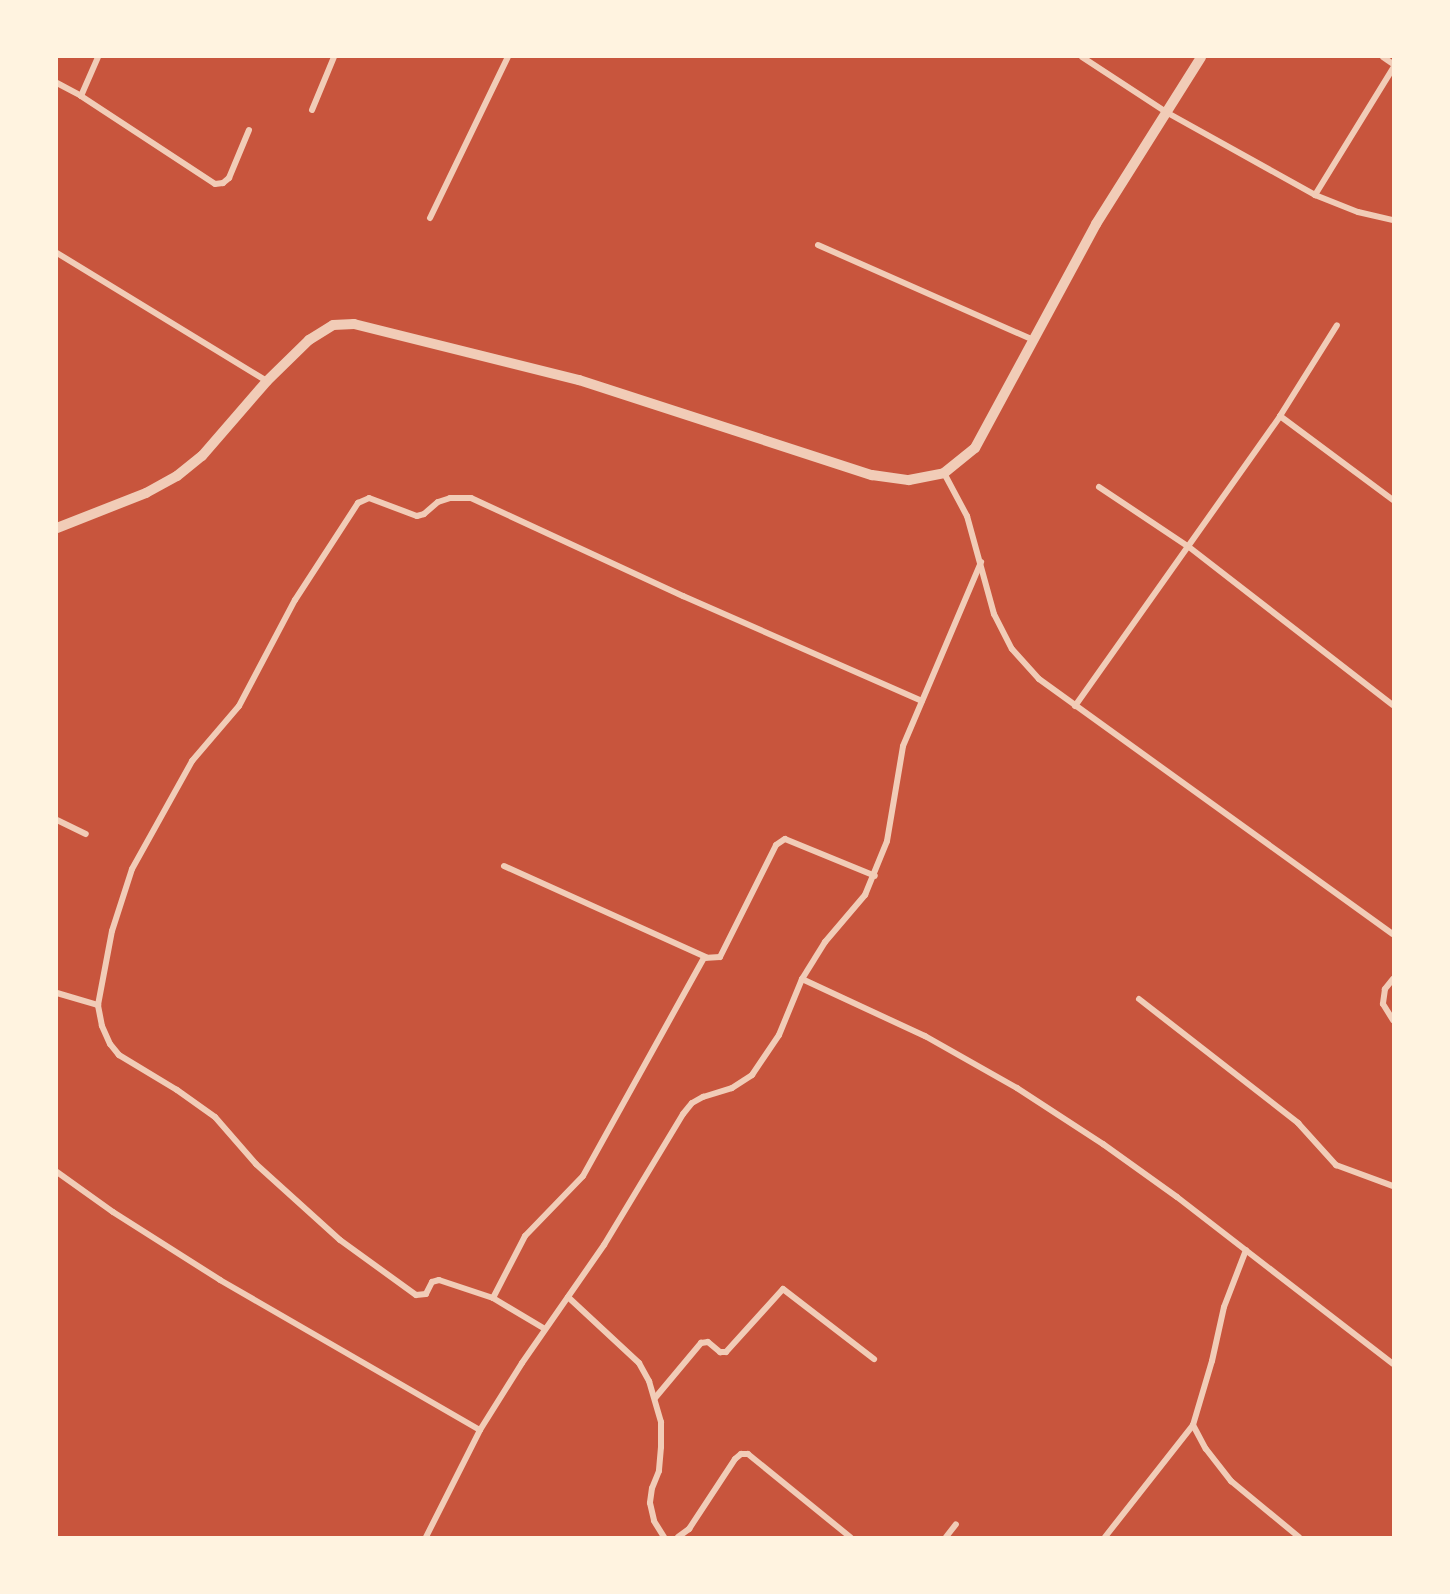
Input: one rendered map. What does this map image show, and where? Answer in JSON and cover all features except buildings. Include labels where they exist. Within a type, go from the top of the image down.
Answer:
[{"type":"street","points":[[81,96],[98,57]]},
{"type":"street","points":[[312,110],[334,57]]},
{"type":"street","points":[[430,218],[508,57]]},
{"type":"street","points":[[1082,57],[1166,112],[1315,195],[1358,212],[1393,220]]},
{"type":"street","points":[[57,528],[146,493],[177,476],[202,456],[267,381],[309,340],[333,325],[354,324],[579,380],[872,475],[909,480],[945,472],[975,448],[1096,224],[1201,57]]},
{"type":"street","points":[[1383,57],[1393,64]]},
{"type":"street","points":[[1315,195],[1393,68]]},
{"type":"street","points":[[57,84],[81,96],[216,184],[223,183],[229,178],[249,130]]},
{"type":"street","points":[[818,245],[1033,340]]},
{"type":"street","points":[[57,253],[267,381]]},
{"type":"street","points":[[1075,706],[1189,548],[1280,416],[1337,325]]},
{"type":"street","points":[[1280,416],[1393,500]]},
{"type":"street","points":[[945,472],[967,516],[994,614],[1012,649],[1039,680],[1393,934]]},
{"type":"street","points":[[1099,487],[1189,548],[1393,705]]},
{"type":"street","points":[[545,1329],[493,1298],[439,1280],[432,1282],[426,1294],[416,1295],[340,1240],[300,1205],[256,1164],[215,1118],[177,1090],[119,1055],[102,1026],[98,1005],[112,931],[132,869],[192,761],[239,706],[295,600],[358,503],[364,499],[417,516],[424,514],[438,502],[450,498],[471,498],[683,596],[922,701]]},
{"type":"street","points":[[426,1537],[480,1430],[545,1329],[604,1245],[683,1114],[692,1103],[732,1088],[752,1075],[766,1058],[779,1035],[802,979],[825,942],[865,895],[875,876],[887,841],[903,746],[981,561]]},
{"type":"street","points":[[57,820],[86,834]]},
{"type":"street","points":[[504,866],[706,957],[720,957],[780,840],[786,839],[875,876]]},
{"type":"street","points":[[493,1298],[525,1236],[584,1176],[706,957]]},
{"type":"street","points":[[802,979],[925,1036],[1017,1089],[1103,1144],[1246,1250],[1393,1364]]},
{"type":"street","points":[[1393,979],[1385,989],[1383,1004],[1393,1020]]},
{"type":"street","points":[[57,993],[98,1005]]},
{"type":"street","points":[[1139,999],[1298,1123],[1336,1165],[1393,1186]]},
{"type":"street","points":[[57,1172],[113,1212],[220,1280],[480,1430]]},
{"type":"street","points":[[1105,1537],[1193,1425],[1212,1361],[1224,1307],[1246,1250]]},
{"type":"street","points":[[656,1398],[701,1343],[706,1341],[720,1352],[726,1352],[783,1289],[874,1359]]},
{"type":"street","points":[[568,1297],[639,1363],[656,1398],[661,1422],[662,1447],[659,1471],[652,1488],[650,1503],[654,1521],[664,1537]]},
{"type":"street","points":[[1193,1425],[1206,1449],[1231,1481],[1299,1537]]},
{"type":"street","points":[[678,1537],[689,1529],[735,1459],[741,1454],[748,1454],[850,1537]]},
{"type":"street","points":[[946,1537],[956,1524]]}]
